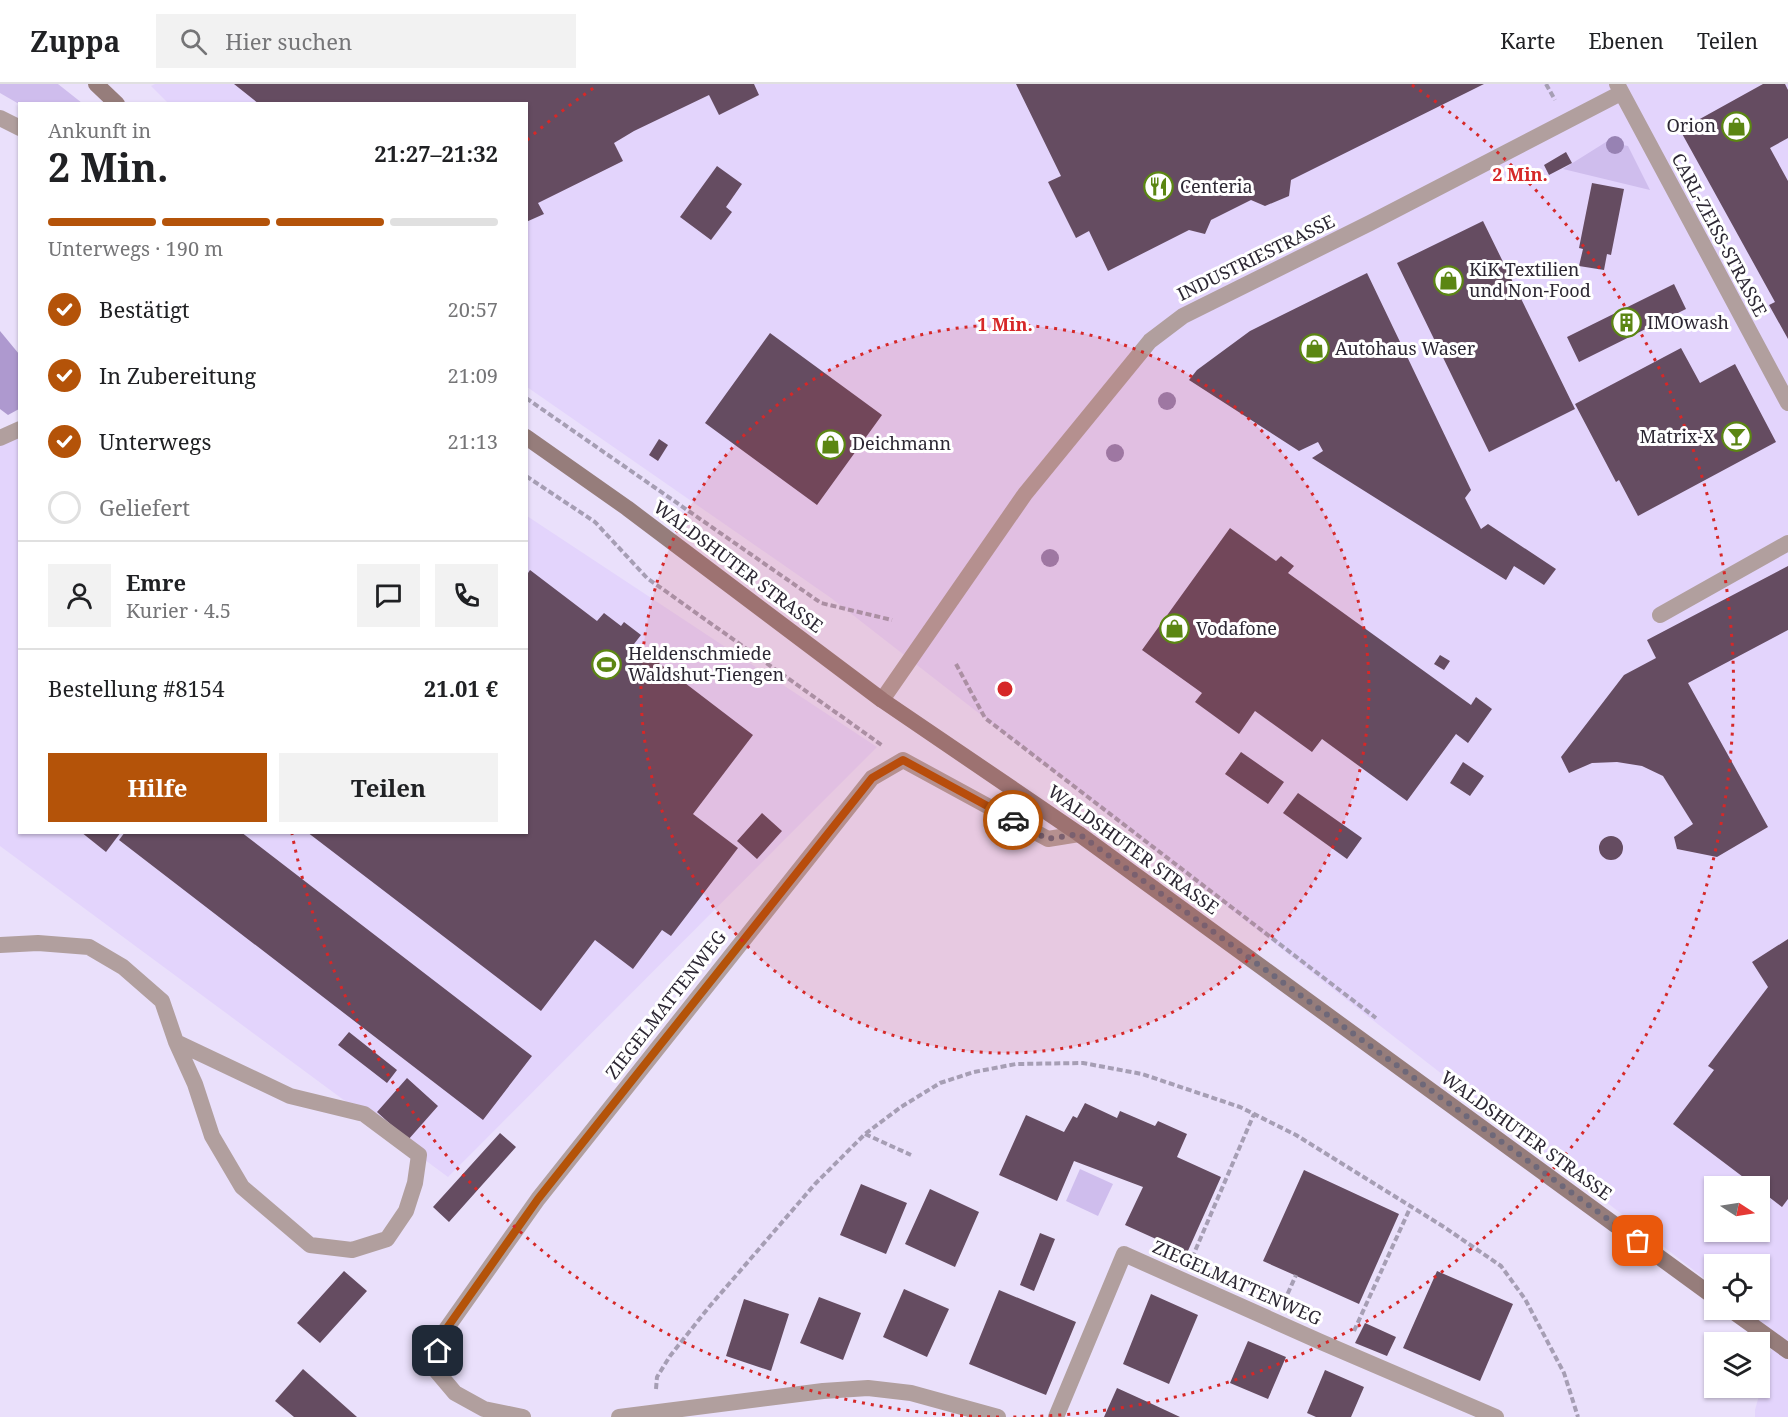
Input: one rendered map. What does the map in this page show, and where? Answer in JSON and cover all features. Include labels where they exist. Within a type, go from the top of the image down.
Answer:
[{"type":"main road","points":[[96,84],[115,102]]},
{"type":"main road","name":"WALDSHUTER STRASSE","points":[[528,438],[627,508],[882,700],[1079,834],[1704,1290]]},
{"type":"main road","points":[[1745,1320],[1788,1351]]},
{"type":"street","name":"CARL-ZEISS-STRASSE","points":[[1619,88],[1788,403]]},
{"type":"street","name":"INDUSTRIESTRASSE","points":[[882,700],[1025,494],[1150,341],[1183,316],[1370,223],[1619,88]]},
{"type":"street","points":[[0,118],[18,127]]},
{"type":"street","points":[[0,438],[18,430]]},
{"type":"street","points":[[1660,615],[1788,543]]},
{"type":"street","points":[[903,760],[1047,839],[1079,834]]},
{"type":"street","name":"ZIEGELMATTENWEG","points":[[523,1417],[484,1409],[455,1393],[433,1367],[442,1335],[538,1199],[872,778],[903,760]]},
{"type":"street","points":[[0,945],[38,943],[89,947],[123,967],[162,1001],[176,1042],[195,1084],[212,1136],[242,1187],[310,1245],[352,1250],[387,1239],[406,1211],[415,1183],[419,1155],[364,1114],[290,1096],[176,1042]]},
{"type":"street","name":"ZIEGELMATTENWEG","points":[[1056,1417],[1124,1254],[1496,1417]]},
{"type":"street","points":[[619,1417],[823,1390],[868,1388],[911,1393],[998,1417]]},
{"type":"path","points":[[528,399],[821,603],[892,620]]},
{"type":"path","points":[[528,477],[595,522],[647,578],[903,760]]},
{"type":"path","points":[[956,664],[985,718],[1377,1019]]},
{"type":"path","points":[[655,1411],[657,1377],[670,1356],[709,1307],[815,1185],[865,1134],[901,1107],[940,1083],[974,1072],[1016,1064],[1083,1062],[1142,1074],[1240,1107],[1296,1135],[1411,1206],[1501,1266],[1525,1299],[1564,1373],[1578,1417]]},
{"type":"path","points":[[1182,1281],[1254,1114]]},
{"type":"path","points":[[865,1134],[910,1155]]},
{"type":"path","points":[[1345,1352],[1411,1206]]},
{"type":"shaded area","points":[[0,84],[58,84],[81,102],[18,103],[0,93]]},
{"type":"shaded area","points":[[155,84],[1788,84],[1788,1417],[1755,1417],[1758,1398],[1770,1398],[1770,1356],[1776,1334],[1757,1320],[1770,1320],[1770,1254],[1704,1254],[1704,1278],[831,598],[528,388],[528,102],[167,102],[151,86]]},
{"type":"shaded area","points":[[1606,142],[1628,146],[1650,190],[1563,169]]},
{"type":"shaded area","points":[[0,331],[18,353],[18,410],[8,415],[0,409]]},
{"type":"shaded area","points":[[18,436],[18,834],[528,834],[528,517],[877,747],[448,1177],[0,846],[0,445]]},
{"type":"shaded area","points":[[1080,1169],[1113,1184],[1098,1216],[1066,1201]]},
{"type":"building","points":[[234,84],[754,84],[759,95],[719,115],[709,95],[634,131],[614,143],[623,161],[538,203],[544,214],[528,221],[528,102],[256,102]]},
{"type":"building","points":[[1016,84],[1484,84],[1291,180],[1289,196],[1265,206],[1251,200],[1211,220],[1205,234],[1189,230],[1108,271],[1089,231],[1076,238],[1048,182],[1061,176]]},
{"type":"building","points":[[1763,84],[1785,84],[1788,90],[1788,138],[1770,148],[1788,181],[1788,339],[1769,305],[1775,302],[1680,130]]},
{"type":"building","points":[[1566,152],[1572,163],[1549,175],[1544,165]]},
{"type":"building","points":[[717,166],[742,184],[726,207],[732,212],[711,240],[680,217]]},
{"type":"building","points":[[1592,183],[1624,189],[1611,255],[1607,254],[1604,270],[1579,266],[1583,249],[1579,248]]},
{"type":"building","points":[[1483,221],[1575,409],[1489,452],[1397,263]]},
{"type":"building","points":[[1367,273],[1471,490],[1465,498],[1481,529],[1488,524],[1556,569],[1544,585],[1514,566],[1506,580],[1312,458],[1323,451],[1318,442],[1299,451],[1189,380],[1197,370],[1250,331]]},
{"type":"building","name":"IMOwash","points":[[1674,284],[1686,309],[1579,362],[1567,337]]},
{"type":"building","points":[[770,333],[882,415],[817,505],[705,423]]},
{"type":"building","points":[[1681,348],[1700,383],[1735,364],[1776,442],[1638,516],[1619,480],[1616,482],[1575,404]]},
{"type":"building","points":[[659,439],[668,445],[658,461],[649,455]]},
{"type":"building","points":[[1230,528],[1276,561],[1281,556],[1294,566],[1288,573],[1471,705],[1476,697],[1492,709],[1468,743],[1456,734],[1407,801],[1322,739],[1312,752],[1255,711],[1239,734],[1195,702],[1202,693],[1142,650]]},
{"type":"building","points":[[1788,566],[1788,630],[1688,683],[1768,827],[1717,857],[1677,849],[1674,837],[1693,824],[1663,776],[1642,766],[1617,762],[1592,763],[1569,773],[1561,757],[1624,675],[1656,658],[1647,640]]},
{"type":"building","points":[[530,570],[597,621],[604,613],[621,626],[624,622],[641,635],[634,644],[753,735],[693,814],[738,848],[671,936],[662,930],[633,969],[595,940],[541,1011],[310,834],[528,834],[528,573]]},
{"type":"building","points":[[1440,655],[1450,661],[1444,670],[1434,664]]},
{"type":"building","points":[[1241,752],[1284,782],[1268,804],[1225,774]]},
{"type":"building","points":[[1463,762],[1484,776],[1470,796],[1450,783]]},
{"type":"building","points":[[1298,793],[1362,838],[1347,859],[1283,813]]},
{"type":"building","points":[[762,813],[782,831],[757,859],[737,841]]},
{"type":"building","points":[[84,834],[120,834],[106,852]]},
{"type":"building","points":[[124,834],[244,834],[532,1056],[483,1120],[119,840]]},
{"type":"building","points":[[1606,836],[1616,836],[1623,843],[1623,853],[1616,860],[1606,860],[1599,853],[1599,843]]},
{"type":"building","points":[[1788,939],[1788,1199],[1782,1207],[1770,1198],[1770,1176],[1742,1176],[1673,1124],[1714,1070],[1708,1066],[1768,987],[1752,962]]},
{"type":"building","points":[[349,1032],[397,1070],[387,1083],[338,1045]]},
{"type":"building","points":[[407,1078],[438,1106],[408,1140],[377,1112]]},
{"type":"building","points":[[1085,1103],[1117,1118],[1120,1111],[1155,1126],[1158,1121],[1187,1134],[1177,1157],[1221,1177],[1187,1253],[1125,1225],[1143,1187],[1074,1161],[1057,1201],[999,1175],[1026,1115],[1064,1132],[1073,1116],[1077,1118]]},
{"type":"building","points":[[500,1133],[516,1147],[449,1222],[433,1207]]},
{"type":"building","points":[[1304,1170],[1399,1214],[1359,1304],[1263,1261]]},
{"type":"building","points":[[861,1184],[907,1203],[886,1254],[840,1235]]},
{"type":"building","points":[[930,1189],[979,1212],[955,1267],[905,1244]]},
{"type":"building","points":[[1040,1233],[1055,1239],[1034,1291],[1020,1285]]},
{"type":"building","points":[[344,1271],[367,1291],[320,1343],[297,1323]]},
{"type":"building","points":[[1437,1271],[1513,1304],[1480,1381],[1403,1348]]},
{"type":"building","points":[[904,1289],[949,1309],[927,1357],[883,1337]]},
{"type":"building","points":[[999,1290],[1076,1322],[1046,1395],[969,1364]]},
{"type":"building","points":[[1151,1294],[1198,1315],[1169,1384],[1123,1364]]},
{"type":"building","points":[[819,1297],[861,1313],[843,1360],[800,1343]]},
{"type":"building","points":[[744,1299],[789,1314],[771,1371],[726,1356]]},
{"type":"building","points":[[1365,1323],[1396,1337],[1387,1356],[1355,1343]]},
{"type":"building","points":[[1248,1341],[1286,1357],[1268,1399],[1230,1383]]},
{"type":"building","points":[[303,1369],[357,1417],[294,1417],[275,1401]]},
{"type":"building","points":[[1325,1370],[1364,1387],[1351,1417],[1316,1417],[1307,1413]]},
{"type":"building","points":[[1117,1388],[1150,1403],[1180,1417],[1104,1417]]},
{"type":"way so far","points":[[1013,820],[1047,839],[1079,834],[1638,1241]]},
{"type":"place","name":"Orion","points":[[1737,126]]},
{"type":"place","name":"Centeria","points":[[1159,187]]},
{"type":"place","name":"KiK Textilien und Non-Food","points":[[1448,280]]},
{"type":"place","name":"IMOwash","points":[[1626,323]]},
{"type":"place","name":"Autohaus Waser","points":[[1314,349]]},
{"type":"place","name":"Matrix-X","points":[[1736,437]]},
{"type":"place","name":"Deichmann","points":[[831,444]]},
{"type":"place","name":"Vodafone","points":[[1175,629]]},
{"type":"place","name":"Heldenschmiede Waldshut-Tiengen","points":[[607,664]]},
{"type":"route","points":[[438,1351],[442,1335],[538,1199],[872,778],[903,760],[1013,820]]}]
